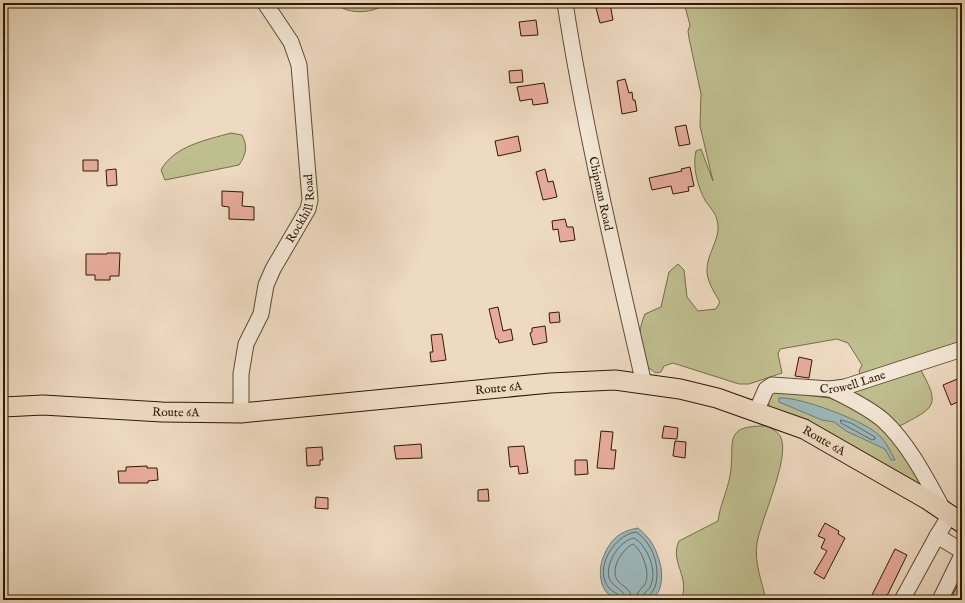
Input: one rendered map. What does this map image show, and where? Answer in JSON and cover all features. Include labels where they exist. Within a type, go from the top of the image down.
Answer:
[{"type":"main road","name":"Route 6A","points":[[3,407],[43,405],[162,412],[241,413],[550,383],[615,380],[680,389],[717,398],[804,429],[928,500],[952,517]]},
{"type":"street","name":"Rockhill Road","points":[[241,413],[241,374],[246,344],[261,314],[266,285],[273,269],[308,209],[310,200],[299,65],[291,42],[265,3]]},
{"type":"street","name":"Chipman Road","points":[[565,3],[603,206],[644,384]]},
{"type":"street","name":"Crowell Lane","points":[[756,412],[766,389],[772,385],[830,389],[875,378],[938,355],[962,349]]},
{"type":"street","points":[[830,389],[867,409],[894,432],[952,517],[937,536],[902,600]]},
{"type":"street","points":[[937,536],[962,552]]},
{"type":"street","points":[[940,600],[962,555]]},
{"type":"shaded area","points":[[336,3],[388,3],[376,9],[361,12],[347,10]]},
{"type":"shaded area","points":[[684,3],[962,3],[962,345],[861,376],[859,371],[862,365],[848,343],[837,339],[780,349],[778,354],[782,373],[749,384],[739,384],[673,363],[664,366],[661,372],[656,373],[645,364],[639,345],[643,320],[645,314],[661,307],[669,272],[678,264],[684,270],[687,297],[698,311],[716,309],[720,302],[711,286],[707,272],[708,262],[718,232],[718,226],[715,215],[700,190],[696,177],[696,151],[701,149],[713,181],[700,126],[701,94],[689,38],[688,31],[690,25]]},
{"type":"shaded area","points":[[231,133],[242,135],[246,147],[245,154],[239,165],[165,180],[161,170],[174,155],[201,141]]},
{"type":"shaded area","points":[[919,367],[931,390],[931,404],[927,410],[920,415],[898,427],[854,394],[853,391]]},
{"type":"shaded area","points":[[776,391],[829,398],[845,402],[880,424],[939,498],[770,407],[768,402],[769,395]]},
{"type":"shaded area","points":[[768,426],[780,436],[783,447],[782,459],[756,550],[757,565],[766,600],[681,600],[684,584],[676,556],[679,541],[718,521],[730,476],[732,445],[733,438],[736,433],[743,429]]},
{"type":"water","points":[[779,398],[788,398],[816,405],[861,423],[880,436],[895,460],[891,460],[885,449],[846,431],[834,422],[822,420],[779,402]]},
{"type":"water","points":[[638,528],[652,543],[660,563],[661,584],[659,590],[653,598],[648,600],[620,600],[613,598],[604,588],[600,575],[604,555],[613,540],[626,531]]},
{"type":"building","points":[[610,4],[613,20],[600,23],[596,8]]},
{"type":"building","points":[[536,20],[538,35],[521,36],[519,22]]},
{"type":"building","points":[[522,70],[523,82],[510,83],[509,71]]},
{"type":"building","points":[[625,79],[629,93],[632,92],[633,100],[635,100],[637,111],[622,114],[617,81]]},
{"type":"building","points":[[544,83],[548,103],[533,105],[532,99],[520,101],[517,87]]},
{"type":"building","points":[[686,125],[690,144],[679,146],[675,127]]},
{"type":"building","points":[[518,136],[521,151],[498,156],[495,141]]},
{"type":"building","points":[[83,160],[98,160],[98,171],[83,171]]},
{"type":"building","points":[[690,167],[694,186],[688,187],[689,191],[673,194],[671,186],[652,190],[649,178],[682,171],[681,169]]},
{"type":"building","points":[[116,169],[117,185],[107,186],[106,170]]},
{"type":"building","points":[[545,169],[548,182],[553,181],[557,197],[543,200],[536,172]]},
{"type":"building","points":[[222,191],[243,192],[242,206],[254,207],[254,220],[229,219],[229,207],[222,206]]},
{"type":"building","points":[[565,219],[567,227],[573,227],[575,240],[560,242],[558,229],[553,230],[552,221]]},
{"type":"building","points":[[120,253],[119,276],[110,276],[110,280],[95,280],[95,275],[86,275],[86,254]]},
{"type":"building","points":[[498,307],[503,331],[511,329],[513,340],[499,343],[498,339],[496,339],[489,309]]},
{"type":"building","points":[[559,312],[560,322],[550,323],[549,313]]},
{"type":"building","points":[[545,326],[547,342],[533,345],[530,333],[532,332],[532,328]]},
{"type":"building","points":[[442,334],[446,360],[431,362],[430,352],[433,352],[431,335]]},
{"type":"building","points":[[799,357],[812,360],[809,378],[795,376]]},
{"type":"building","points":[[962,377],[962,400],[951,405],[943,385]]},
{"type":"building","points":[[664,426],[678,428],[677,439],[662,438]]},
{"type":"building","points":[[601,431],[613,432],[611,450],[616,450],[614,469],[597,468]]},
{"type":"building","points":[[675,441],[686,442],[685,458],[673,456]]},
{"type":"building","points":[[421,444],[422,458],[396,459],[394,446]]},
{"type":"building","points":[[524,446],[528,473],[519,474],[518,466],[510,467],[508,447]]},
{"type":"building","points":[[322,447],[323,460],[320,460],[320,465],[307,466],[306,448]]},
{"type":"building","points":[[575,460],[587,460],[588,474],[575,475]]},
{"type":"building","points":[[147,466],[147,468],[157,468],[158,480],[148,481],[148,483],[119,483],[118,471],[126,471],[126,467]]},
{"type":"building","points":[[488,489],[489,501],[478,501],[478,490]]},
{"type":"building","points":[[316,497],[328,498],[328,509],[315,508]]},
{"type":"building","points":[[825,523],[839,531],[838,534],[845,538],[824,579],[814,573],[827,551],[821,548],[825,539],[818,536]]},
{"type":"building","points":[[895,549],[907,555],[885,600],[882,600],[872,595]]},
{"type":"building","points":[[959,582],[962,583],[962,589],[957,600],[950,600]]}]
